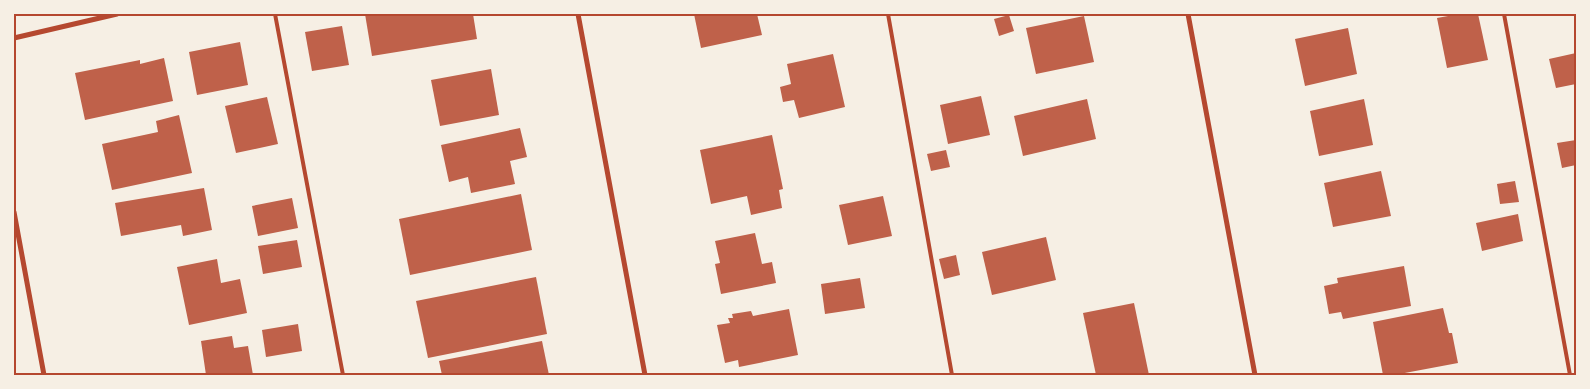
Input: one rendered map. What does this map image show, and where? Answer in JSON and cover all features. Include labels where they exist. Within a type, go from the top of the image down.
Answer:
[{"type":"street","points":[[14,38],[117,14]]},
{"type":"street","points":[[578,14],[645,375]]},
{"type":"street","points":[[1188,14],[1255,375]]},
{"type":"street","points":[[14,212],[44,375]]},
{"type":"lane","points":[[275,14],[343,375]]},
{"type":"lane","points":[[888,14],[952,375]]},
{"type":"lane","points":[[1504,14],[1570,375]]},
{"type":"building","points":[[365,14],[473,14],[477,39],[372,56]]},
{"type":"building","points":[[694,14],[757,14],[762,35],[701,48]]},
{"type":"building","points":[[1459,14],[1478,14],[1488,60],[1447,68],[1437,18]]},
{"type":"building","points":[[1009,15],[1014,31],[999,36],[994,19]]},
{"type":"building","points":[[1084,16],[1094,62],[1036,74],[1026,28]]},
{"type":"building","points":[[342,26],[349,65],[312,71],[305,32]]},
{"type":"building","points":[[1348,28],[1357,74],[1305,86],[1295,39]]},
{"type":"building","points":[[240,42],[248,85],[197,95],[189,52]]},
{"type":"building","points":[[1576,53],[1576,84],[1556,88],[1549,59]]},
{"type":"building","points":[[833,54],[845,107],[799,118],[794,100],[783,102],[780,87],[791,84],[787,64]]},
{"type":"building","points":[[164,58],[173,101],[85,120],[75,73],[140,60],[140,64]]},
{"type":"building","points":[[491,69],[499,115],[440,126],[431,80]]},
{"type":"building","points":[[981,96],[990,135],[948,144],[940,105]]},
{"type":"building","points":[[267,97],[278,144],[236,153],[225,106]]},
{"type":"building","points":[[1087,99],[1096,139],[1023,156],[1014,116]]},
{"type":"building","points":[[1364,99],[1373,145],[1319,156],[1310,111]]},
{"type":"building","points":[[179,115],[192,173],[112,190],[102,144],[158,132],[156,121]]},
{"type":"building","points":[[520,128],[527,157],[510,161],[515,184],[471,193],[468,177],[449,182],[441,145]]},
{"type":"building","points":[[772,135],[783,189],[779,190],[782,208],[751,215],[747,196],[711,204],[700,150]]},
{"type":"building","points":[[1576,140],[1576,165],[1562,168],[1557,143]]},
{"type":"building","points":[[946,150],[950,167],[931,171],[927,154]]},
{"type":"building","points":[[1381,171],[1391,216],[1333,227],[1324,183]]},
{"type":"building","points":[[1515,181],[1519,202],[1500,204],[1497,184]]},
{"type":"building","points":[[204,188],[212,230],[183,236],[181,225],[121,236],[115,203]]},
{"type":"building","points":[[521,194],[532,250],[410,275],[399,219]]},
{"type":"building","points":[[883,196],[892,236],[848,245],[839,205]]},
{"type":"building","points":[[292,198],[298,228],[258,236],[252,206]]},
{"type":"building","points":[[1518,214],[1523,241],[1482,251],[1476,223]]},
{"type":"building","points":[[755,233],[762,264],[772,262],[776,283],[721,294],[715,264],[720,263],[715,241]]},
{"type":"building","points":[[1046,237],[1056,280],[992,295],[982,252]]},
{"type":"building","points":[[297,240],[302,267],[263,274],[258,246]]},
{"type":"building","points":[[956,255],[960,275],[944,279],[939,259]]},
{"type":"building","points":[[217,259],[221,283],[240,279],[247,313],[189,325],[177,267]]},
{"type":"building","points":[[1404,266],[1411,306],[1343,319],[1341,312],[1329,314],[1324,286],[1338,283],[1337,278]]},
{"type":"building","points":[[536,277],[547,334],[428,358],[416,301]]},
{"type":"building","points":[[860,278],[865,308],[825,314],[821,284]]},
{"type":"building","points":[[1134,303],[1149,375],[1096,375],[1083,313]]},
{"type":"building","points":[[1443,308],[1449,333],[1452,333],[1458,363],[1394,375],[1383,375],[1373,322]]},
{"type":"building","points":[[789,309],[798,355],[739,367],[738,360],[725,363],[717,325],[730,323],[728,318],[733,318],[732,314],[751,311],[753,316]]},
{"type":"building","points":[[298,324],[302,351],[266,357],[262,330]]},
{"type":"building","points":[[232,336],[234,348],[248,346],[253,375],[206,375],[201,341]]},
{"type":"building","points":[[542,341],[549,375],[442,375],[439,361]]}]
